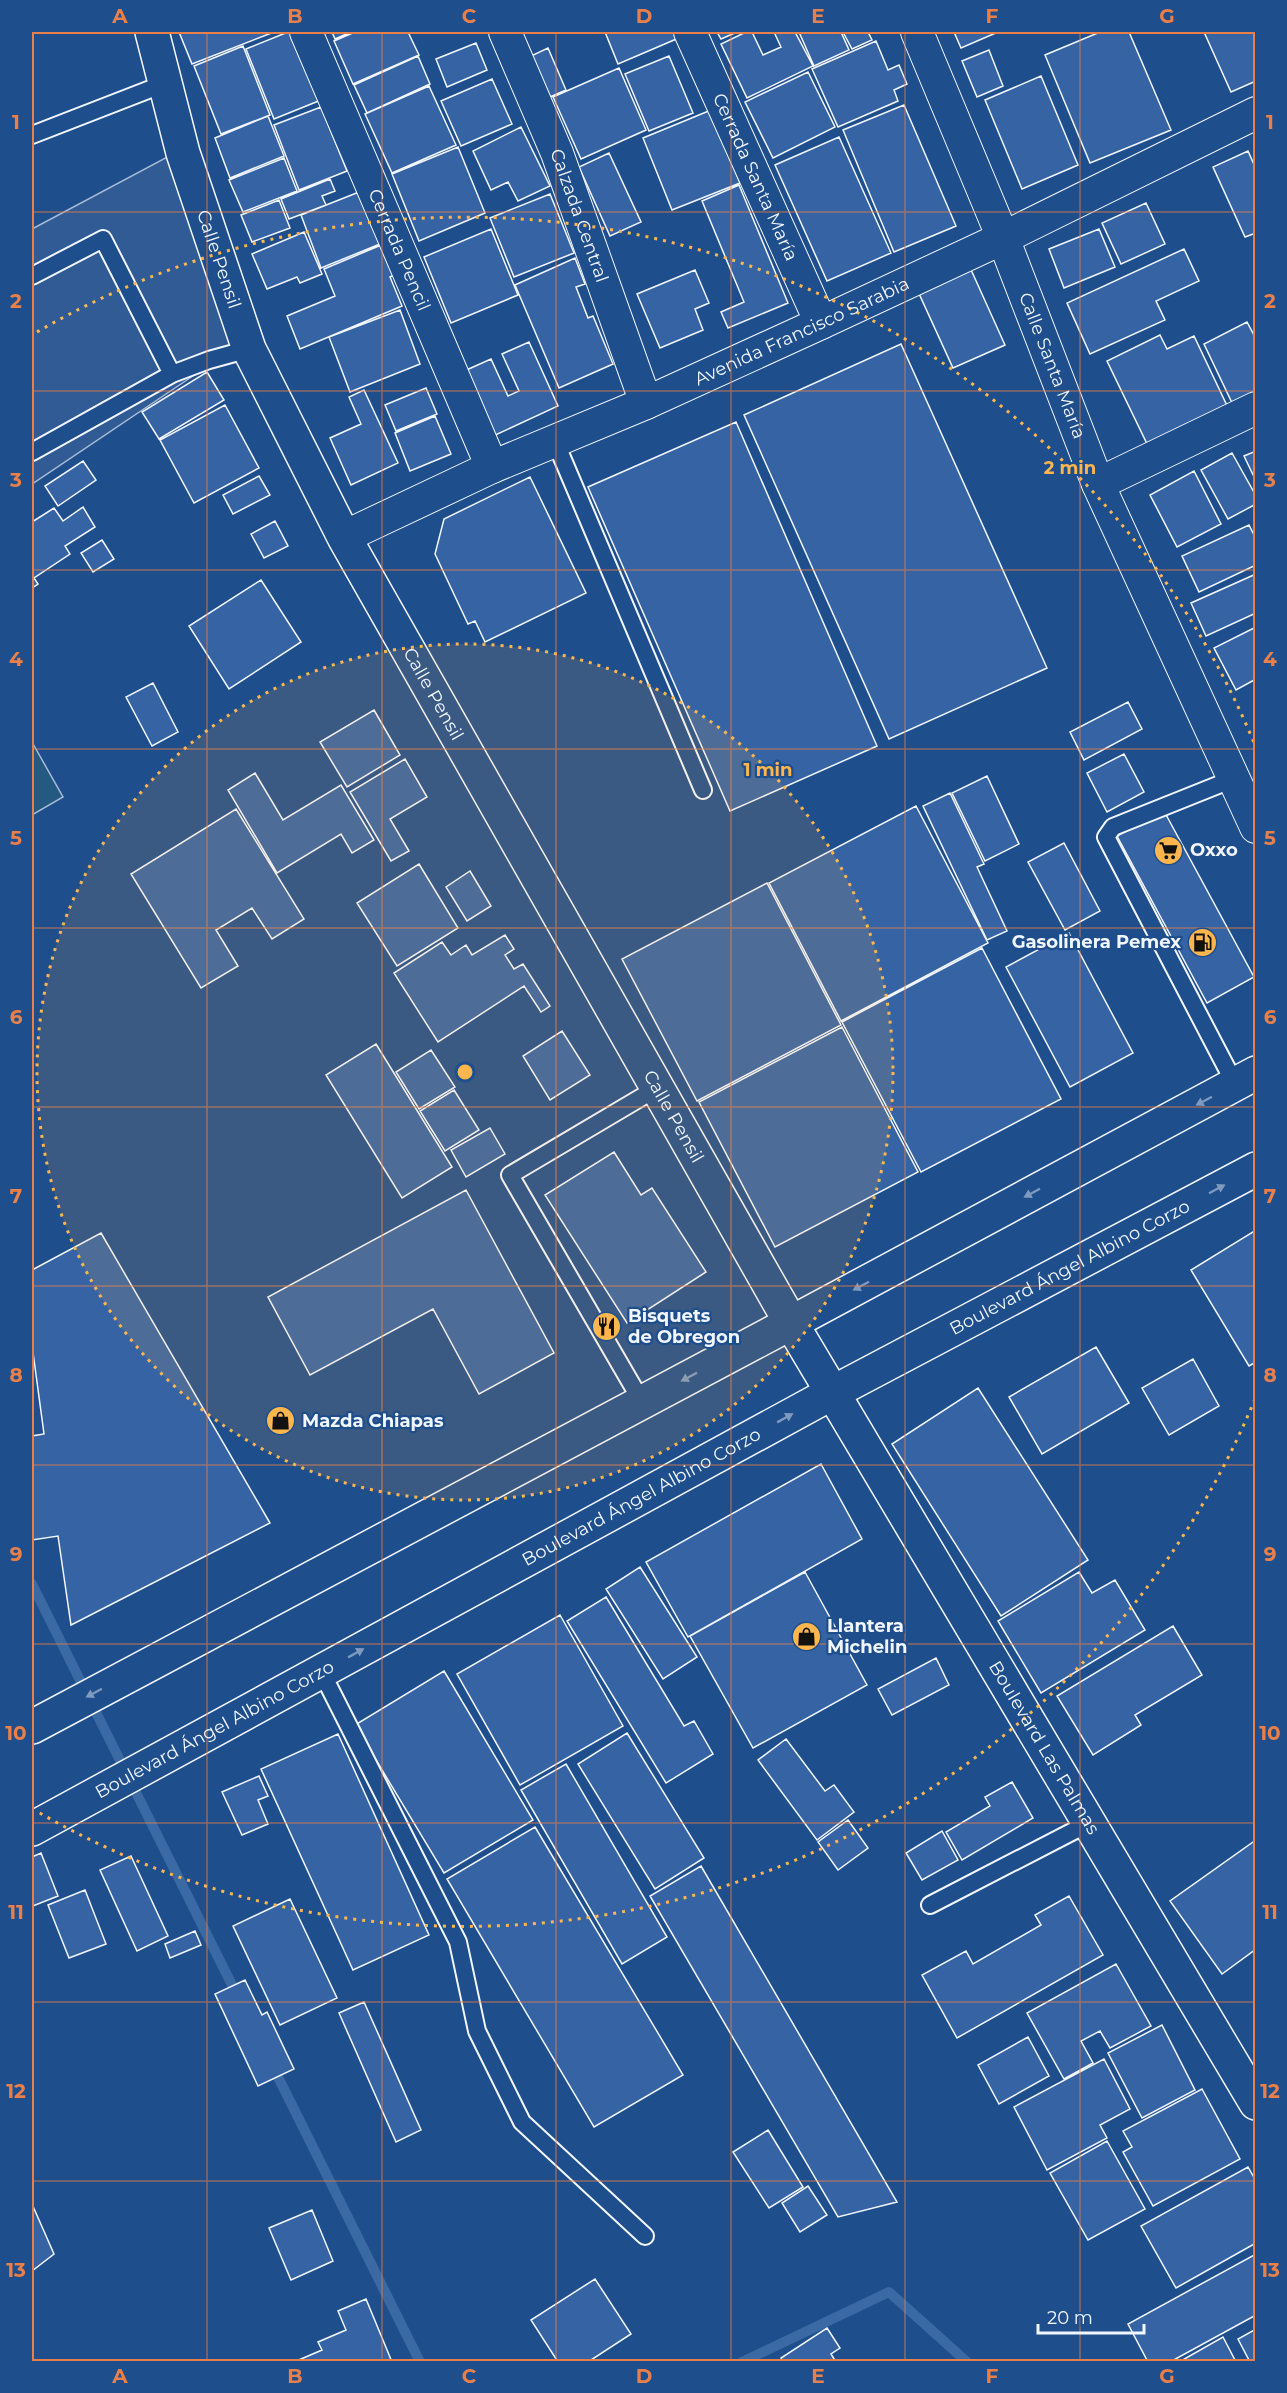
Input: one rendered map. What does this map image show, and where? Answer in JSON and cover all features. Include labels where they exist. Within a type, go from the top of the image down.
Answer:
[{"type":"main road","name":"Calle Pensil","points":[[152,32],[183,153],[249,349],[344,537],[832,1393]]},
{"type":"main road","points":[[32,1727],[1246,1078]]},
{"type":"main road","name":"Boulevard Ángel Albino Corzo","points":[[32,1829],[832,1393],[1256,1169]]},
{"type":"main road","name":"Boulevard Las Palmas","points":[[832,1393],[1256,2103]]},
{"type":"street","name":"Cerrada Pencil","points":[[306,32],[492,467]]},
{"type":"street","name":"Calzada Central","points":[[505,32],[557,153],[646,403]]},
{"type":"street","name":"Cerrada Santa María","points":[[690,32],[821,323]]},
{"type":"street","name":"Calle Santa María","points":[[917,32],[1003,238],[1098,484],[1256,827]]},
{"type":"street","name":"Avenida Francisco Sarabia","points":[[344,537],[492,467],[646,403],[821,323],[1003,238],[1256,113]]},
{"type":"street","points":[[1098,484],[1256,408]]},
{"type":"lane","points":[[32,135],[166,83]]},
{"type":"lane","points":[[32,276],[103,239],[172,374]]},
{"type":"lane","points":[[32,452],[172,374],[209,360],[249,349]]},
{"type":"lane","points":[[555,441],[703,790]]},
{"type":"lane","points":[[1233,778],[1113,827],[1106,837],[1246,1078]]},
{"type":"lane","points":[[642,1402],[510,1175],[657,1088]]},
{"type":"lane","points":[[321,1671],[458,1942],[477,2031],[522,2122],[645,2236]]},
{"type":"lane","points":[[930,1905],[1089,1823]]},
{"type":"shaded area","points":[[171,155],[233,349],[32,484],[32,229]]},
{"type":"shaded area","points":[[32,742],[63,797],[32,815]]},
{"type":"building","points":[[179,32],[274,32],[192,64]]},
{"type":"building","points":[[288,32],[294,32],[321,100],[274,119],[246,49]]},
{"type":"building","points":[[332,32],[351,32],[335,39]]},
{"type":"building","points":[[355,32],[408,32],[419,55],[353,84],[334,41]]},
{"type":"building","points":[[605,32],[679,32],[681,37],[618,64]]},
{"type":"building","points":[[717,32],[737,32],[721,39]]},
{"type":"building","points":[[746,32],[752,32],[763,55],[781,47],[774,32],[795,32],[813,66],[747,98],[721,44]]},
{"type":"building","points":[[799,32],[841,32],[849,50],[814,66]]},
{"type":"building","points":[[843,32],[868,32],[872,40],[852,49]]},
{"type":"building","points":[[954,32],[998,32],[961,48]]},
{"type":"building","points":[[1100,32],[1129,32],[1171,130],[1090,163],[1045,55]]},
{"type":"building","points":[[1204,32],[1256,32],[1256,81],[1231,92]]},
{"type":"building","points":[[876,41],[888,70],[899,65],[907,84],[894,90],[898,101],[838,127],[812,69]]},
{"type":"building","points":[[476,43],[487,70],[447,87],[436,59]]},
{"type":"building","points":[[243,46],[270,115],[221,134],[194,66]]},
{"type":"building","points":[[548,48],[566,90],[550,97],[531,56]]},
{"type":"building","points":[[989,50],[1003,86],[977,97],[962,61]]},
{"type":"building","points":[[418,56],[430,84],[367,113],[354,85]]},
{"type":"building","points":[[669,56],[693,113],[649,131],[625,74]]},
{"type":"building","points":[[619,68],[646,130],[581,159],[553,97]]},
{"type":"building","points":[[808,72],[835,127],[773,158],[745,102]]},
{"type":"building","points":[[1041,76],[1078,165],[1022,189],[985,100]]},
{"type":"building","points":[[492,79],[512,124],[461,146],[441,101]]},
{"type":"building","points":[[429,86],[456,145],[392,173],[365,114]]},
{"type":"building","points":[[904,105],[956,226],[894,252],[843,130]]},
{"type":"building","points":[[321,107],[347,171],[299,190],[274,125]]},
{"type":"building","points":[[711,110],[740,183],[672,210],[643,138]]},
{"type":"building","points":[[268,116],[284,156],[230,178],[215,138]]},
{"type":"building","points":[[521,127],[550,186],[518,201],[508,182],[491,190],[473,151]]},
{"type":"building","points":[[839,137],[891,253],[827,281],[775,165]]},
{"type":"building","points":[[458,147],[485,213],[419,241],[392,174]]},
{"type":"building","points":[[1248,151],[1256,169],[1256,233],[1245,237],[1213,167]]},
{"type":"building","points":[[609,153],[641,222],[610,236],[579,167]]},
{"type":"building","points":[[284,158],[297,191],[243,212],[229,180]]},
{"type":"building","points":[[330,179],[335,191],[322,196],[326,205],[289,219],[281,199]]},
{"type":"building","points":[[739,185],[788,303],[728,328],[721,312],[744,302],[702,201]]},
{"type":"building","points":[[359,192],[380,244],[321,268],[301,215]]},
{"type":"building","points":[[550,194],[574,253],[514,277],[490,218]]},
{"type":"building","points":[[279,200],[290,228],[252,242],[241,215]]},
{"type":"building","points":[[1146,203],[1165,244],[1121,264],[1102,223]]},
{"type":"building","points":[[491,229],[518,295],[451,323],[424,257]]},
{"type":"building","points":[[1099,229],[1115,267],[1064,288],[1049,249]]},
{"type":"building","points":[[304,232],[322,274],[300,283],[297,277],[267,289],[252,254]]},
{"type":"building","points":[[386,243],[399,273],[390,277],[402,306],[300,349],[287,316],[335,296],[324,269]]},
{"type":"building","points":[[1184,249],[1199,281],[1156,301],[1165,320],[1090,354],[1067,303]]},
{"type":"building","points":[[575,258],[585,284],[576,287],[588,318],[593,316],[613,364],[559,388],[515,285]]},
{"type":"building","points":[[968,263],[1005,345],[953,368],[916,287]]},
{"type":"building","points":[[695,270],[709,303],[695,309],[703,330],[660,348],[637,294]]},
{"type":"building","points":[[400,310],[420,364],[350,392],[329,337]]},
{"type":"building","points":[[1247,322],[1256,339],[1256,396],[1234,407],[1204,344]]},
{"type":"building","points":[[1160,335],[1167,349],[1194,336],[1230,412],[1150,450],[1107,361]]},
{"type":"building","points":[[529,342],[558,406],[491,437],[462,372],[491,359],[508,396],[519,391],[502,354]]},
{"type":"building","points":[[901,344],[1047,668],[889,739],[744,415]]},
{"type":"building","points":[[207,372],[224,400],[159,439],[142,412]]},
{"type":"building","points":[[426,388],[437,414],[396,431],[385,405]]},
{"type":"building","points":[[364,390],[398,463],[351,485],[330,438],[361,424],[349,397]]},
{"type":"building","points":[[225,405],[259,468],[194,503],[160,440]]},
{"type":"building","points":[[435,416],[451,454],[410,471],[395,433]]},
{"type":"building","points":[[736,422],[877,746],[730,811],[588,487]]},
{"type":"building","points":[[1256,451],[1256,481],[1244,456]]},
{"type":"building","points":[[1232,453],[1256,496],[1256,504],[1228,519],[1201,470]]},
{"type":"building","points":[[83,461],[96,480],[58,506],[45,486]]},
{"type":"building","points":[[1194,471],[1221,524],[1177,547],[1150,495]]},
{"type":"building","points":[[259,476],[270,495],[233,514],[223,495]]},
{"type":"building","points":[[530,477],[586,593],[485,642],[475,621],[468,624],[435,554],[444,519]]},
{"type":"building","points":[[83,507],[95,527],[65,546],[70,554],[34,578],[38,584],[32,588],[32,522],[54,508],[63,521]]},
{"type":"building","points":[[275,521],[288,546],[264,558],[251,534]]},
{"type":"building","points":[[1249,525],[1256,539],[1256,565],[1199,592],[1182,556]]},
{"type":"building","points":[[102,540],[114,559],[93,572],[81,553]]},
{"type":"building","points":[[1256,574],[1256,613],[1206,636],[1191,603]]},
{"type":"building","points":[[261,580],[301,642],[229,689],[189,626]]},
{"type":"building","points":[[1256,627],[1256,679],[1236,690],[1214,648]]},
{"type":"building","points":[[153,683],[178,732],[152,746],[126,697]]},
{"type":"building","points":[[1128,702],[1142,729],[1084,760],[1070,732]]},
{"type":"building","points":[[374,710],[400,755],[347,787],[320,742]]},
{"type":"building","points":[[1124,754],[1144,792],[1107,812],[1087,773]]},
{"type":"building","points":[[405,759],[427,797],[390,819],[409,851],[391,861],[350,792]]},
{"type":"building","points":[[255,773],[283,820],[341,785],[374,840],[352,853],[341,834],[277,873],[228,790]]},
{"type":"building","points":[[987,776],[1019,844],[985,861],[952,793]]},
{"type":"building","points":[[950,793],[984,864],[977,867],[1007,931],[987,940],[923,806]]},
{"type":"building","points":[[916,806],[988,943],[841,1021],[769,883]]},
{"type":"building","points":[[236,809],[304,919],[272,939],[252,908],[216,930],[238,966],[201,988],[131,874]]},
{"type":"building","points":[[1164,811],[1254,977],[1207,1003],[1117,836]]},
{"type":"building","points":[[1064,843],[1100,911],[1065,930],[1028,862]]},
{"type":"building","points":[[419,864],[458,928],[397,966],[357,903]]},
{"type":"building","points":[[470,871],[491,906],[467,921],[446,887]]},
{"type":"building","points":[[767,883],[841,1025],[697,1101],[622,959]]},
{"type":"building","points":[[1069,933],[1133,1053],[1070,1087],[1006,967]]},
{"type":"building","points":[[505,935],[514,949],[505,955],[514,969],[523,964],[550,1006],[541,1012],[524,986],[438,1042],[394,973],[442,942],[451,955],[466,945],[472,955]]},
{"type":"building","points":[[982,948],[1061,1099],[921,1172],[842,1022]]},
{"type":"building","points":[[842,1027],[918,1172],[775,1247],[699,1102]]},
{"type":"building","points":[[562,1031],[590,1075],[550,1100],[523,1056]]},
{"type":"building","points":[[376,1044],[452,1167],[402,1198],[326,1075]]},
{"type":"building","points":[[431,1050],[455,1087],[419,1109],[396,1072]]},
{"type":"building","points":[[454,1090],[479,1130],[445,1151],[420,1111]]},
{"type":"building","points":[[490,1128],[505,1154],[466,1177],[451,1150]]},
{"type":"building","points":[[614,1152],[641,1195],[652,1188],[706,1272],[627,1323],[545,1195]]},
{"type":"building","points":[[466,1190],[554,1353],[479,1394],[433,1309],[310,1375],[268,1297]]},
{"type":"building","points":[[1256,1230],[1256,1362],[1249,1366],[1191,1270]]},
{"type":"building","points":[[101,1233],[270,1523],[71,1625],[58,1536],[32,1540],[32,1436],[44,1434],[32,1345],[32,1270]]},
{"type":"building","points":[[1096,1347],[1129,1403],[1042,1454],[1009,1397]]},
{"type":"building","points":[[1193,1359],[1219,1406],[1169,1435],[1142,1388]]},
{"type":"building","points":[[978,1388],[1088,1560],[1001,1616],[892,1444]]},
{"type":"building","points":[[821,1464],[862,1539],[688,1637],[646,1562]]},
{"type":"building","points":[[640,1567],[697,1657],[663,1679],[606,1589]]},
{"type":"building","points":[[805,1572],[867,1685],[753,1748],[690,1636]]},
{"type":"building","points":[[1079,1572],[1092,1593],[1115,1580],[1145,1630],[1041,1693],[998,1621]]},
{"type":"building","points":[[606,1597],[684,1726],[694,1721],[713,1754],[666,1783],[567,1621]]},
{"type":"building","points":[[560,1615],[623,1726],[520,1785],[457,1674]]},
{"type":"building","points":[[1173,1626],[1202,1675],[1135,1715],[1141,1725],[1093,1755],[1057,1696]]},
{"type":"building","points":[[936,1658],[949,1685],[892,1715],[878,1689]]},
{"type":"building","points":[[444,1671],[533,1820],[444,1873],[355,1725]]},
{"type":"building","points":[[627,1733],[704,1858],[655,1889],[578,1764]]},
{"type":"building","points":[[338,1734],[429,1935],[353,1970],[261,1769]]},
{"type":"building","points":[[786,1739],[825,1791],[834,1785],[854,1812],[817,1840],[758,1760]]},
{"type":"building","points":[[566,1764],[667,1937],[622,1964],[521,1790]]},
{"type":"building","points":[[259,1776],[268,1796],[258,1800],[268,1824],[242,1835],[222,1792]]},
{"type":"building","points":[[1012,1782],[1033,1818],[962,1860],[946,1832],[990,1806],[985,1797]]},
{"type":"building","points":[[848,1820],[868,1848],[838,1870],[818,1842]]},
{"type":"building","points":[[535,1827],[683,2075],[594,2127],[447,1879]]},
{"type":"building","points":[[942,1831],[958,1860],[922,1880],[906,1853]]},
{"type":"building","points":[[1256,1840],[1256,1949],[1222,1974],[1170,1901]]},
{"type":"building","points":[[41,1853],[58,1896],[33,1906],[32,1857]]},
{"type":"building","points":[[131,1856],[168,1936],[137,1951],[100,1870]]},
{"type":"building","points":[[701,1866],[897,2202],[838,2217],[650,1896]]},
{"type":"building","points":[[85,1890],[106,1944],[69,1958],[48,1905]]},
{"type":"building","points":[[1069,1896],[1103,1955],[957,2038],[922,1975],[966,1951],[973,1964],[1041,1925],[1035,1915]]},
{"type":"building","points":[[290,1899],[337,1998],[280,2025],[233,1926]]},
{"type":"building","points":[[195,1931],[201,1945],[170,1958],[165,1944]]},
{"type":"building","points":[[1116,1964],[1151,2026],[1110,2048],[1100,2031],[1081,2041],[1093,2063],[1064,2079],[1027,2013]]},
{"type":"building","points":[[245,1980],[262,2015],[267,2012],[294,2069],[258,2086],[215,1994]]},
{"type":"building","points":[[364,2002],[421,2130],[396,2142],[339,2013]]},
{"type":"building","points":[[1162,2025],[1195,2090],[1142,2118],[1108,2053]]},
{"type":"building","points":[[1028,2037],[1049,2076],[999,2104],[978,2065]]},
{"type":"building","points":[[1104,2059],[1130,2109],[1100,2125],[1107,2138],[1047,2170],[1014,2107]]},
{"type":"building","points":[[1202,2089],[1240,2159],[1153,2206],[1123,2152],[1132,2147],[1123,2131]]},
{"type":"building","points":[[768,2130],[803,2187],[769,2208],[733,2152]]},
{"type":"building","points":[[1107,2141],[1145,2209],[1088,2240],[1050,2173]]},
{"type":"building","points":[[1248,2167],[1256,2181],[1256,2243],[1176,2288],[1141,2226]]},
{"type":"building","points":[[808,2186],[827,2215],[800,2232],[782,2203]]},
{"type":"building","points":[[32,2204],[54,2254],[32,2271]]},
{"type":"building","points":[[312,2210],[333,2261],[291,2280],[269,2228]]},
{"type":"building","points":[[1256,2254],[1256,2315],[1170,2362],[1148,2362],[1128,2324]]},
{"type":"building","points":[[595,2279],[631,2334],[588,2362],[558,2362],[531,2320]]},
{"type":"building","points":[[366,2299],[392,2362],[294,2362],[322,2350],[318,2342],[346,2330],[338,2311]]},
{"type":"building","points":[[827,2328],[840,2348],[831,2354],[836,2362],[783,2362],[781,2358]]},
{"type":"building","points":[[1256,2329],[1256,2362],[1250,2362],[1238,2339]]},
{"type":"building","points":[[1223,2337],[1236,2362],[1179,2362]]},
{"type":"waterway","points":[[32,1584],[238,1997]]},
{"type":"waterway","points":[[272,2065],[420,2362]]},
{"type":"waterway","points":[[742,2362],[889,2292],[967,2362]]},
{"type":"place","name":"Oxxo","points":[[1169,850]]},
{"type":"place","name":"Gasolinera Pemex","points":[[1202,942]]},
{"type":"place","name":"Bisquets de Obregon","points":[[607,1326]]},
{"type":"place","name":"Mazda Chiapas","points":[[281,1421]]},
{"type":"place","name":"Llantera Michelin","points":[[806,1636]]}]
